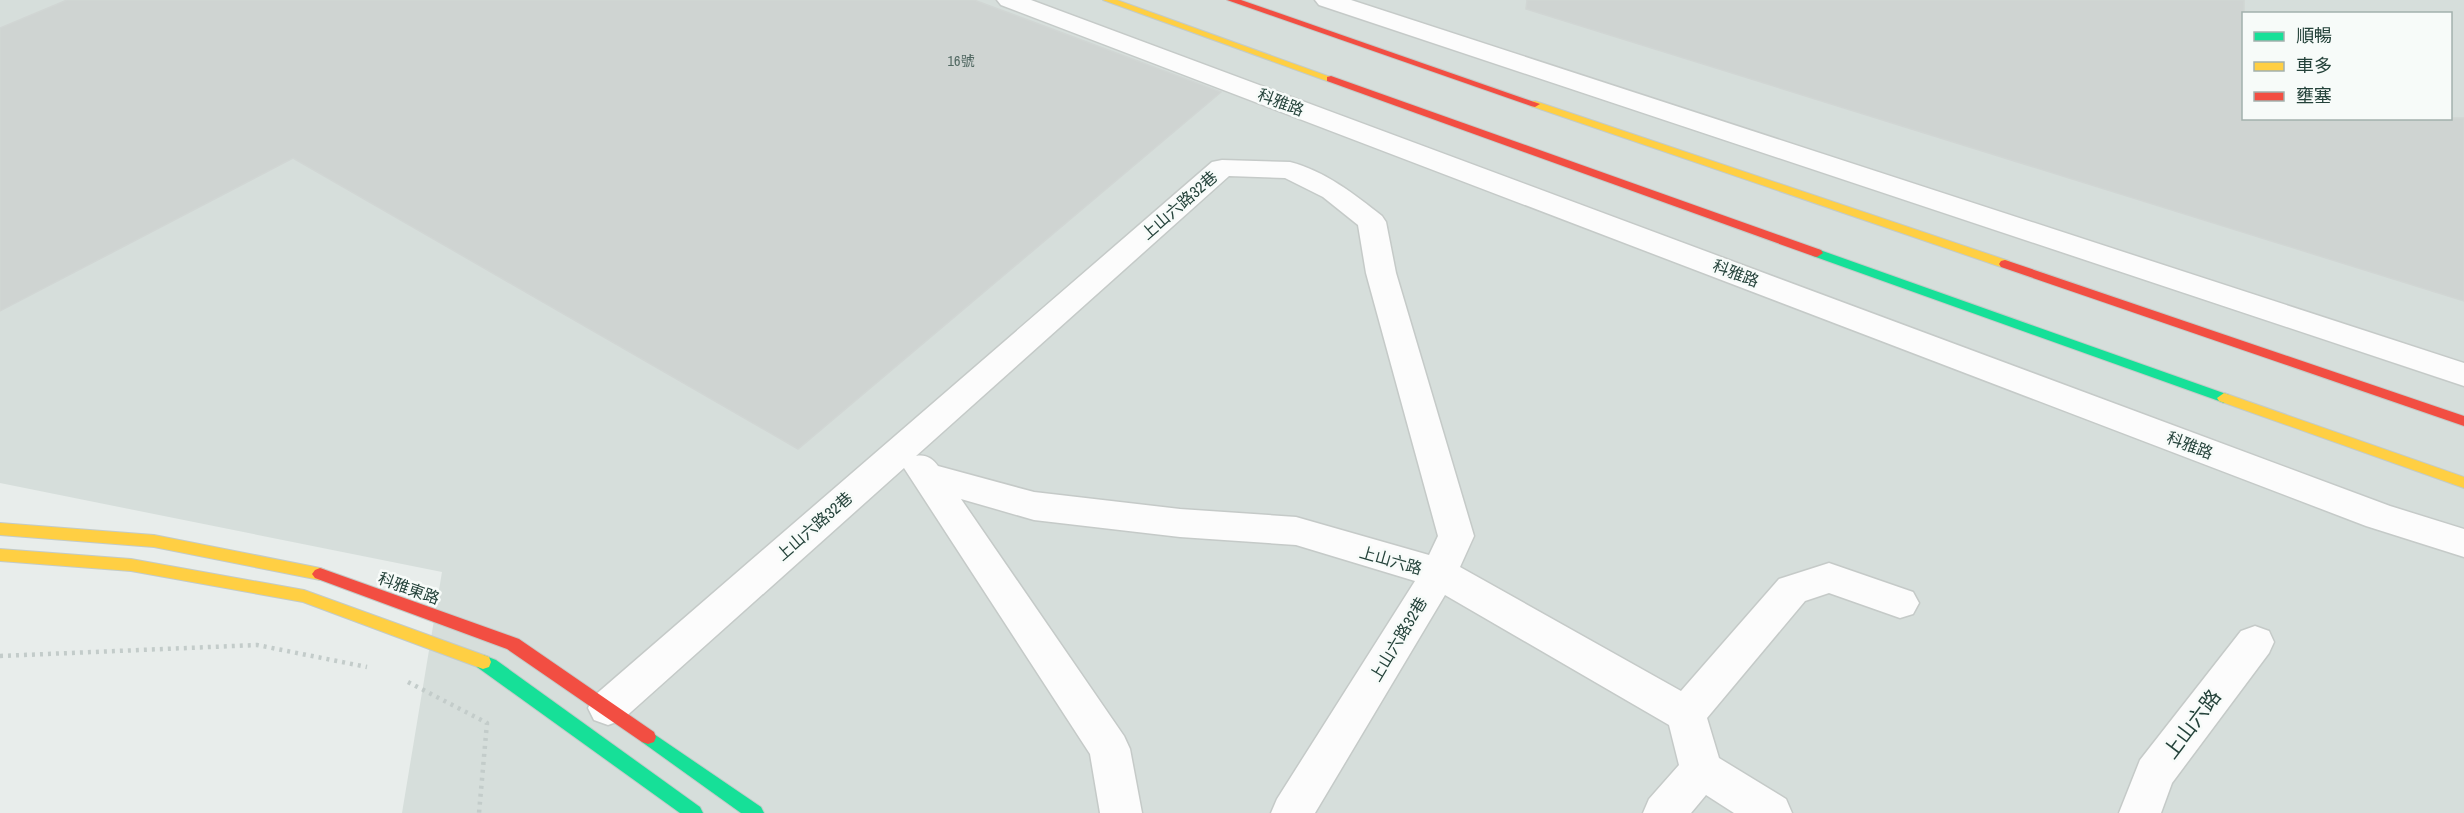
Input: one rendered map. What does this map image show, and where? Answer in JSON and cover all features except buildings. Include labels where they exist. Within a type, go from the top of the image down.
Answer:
[{"type":"street","name":"科雅路","points":[[1009,0],[2379,516],[2464,543]]},
{"type":"street","points":[[1108,0],[2464,483]]},
{"type":"street","points":[[1232,0],[2464,421]]},
{"type":"street","points":[[1327,0],[2464,375]]},
{"type":"street","name":"上山六路32巷","points":[[608,708],[1222,168],[1290,170],[1333,191],[1372,222],[1381,273],[1456,536],[1438,573],[1292,813]]},
{"type":"street","points":[[905,446],[1110,749],[1121,813]]},
{"type":"street","name":"上山六路","points":[[927,476],[1035,507],[1180,523],[1296,531],[1438,573],[1686,714]]},
{"type":"street","name":"科雅東路","points":[[0,529],[154,541],[325,574],[513,644],[608,708],[755,813]]},
{"type":"street","points":[[0,555],[131,565],[304,596],[335,607],[490,665],[694,813]]},
{"type":"street","points":[[1770,813],[1701,770],[1686,714],[1792,590],[1829,578],[1900,603]]},
{"type":"street","name":"上山六路","points":[[2140,813],[2155,774],[2256,642]]},
{"type":"street","points":[[1664,813],[1701,770]]},
{"type":"path","points":[[0,656],[257,645],[374,668]]},
{"type":"path","points":[[405,681],[487,723],[479,813]]},
{"type":"shaded area","points":[[0,0],[2464,0],[2464,813],[402,813],[442,572],[0,483]]},
{"type":"traffic: fast","points":[[1817,253],[2224,398]]},
{"type":"traffic: fast","points":[[483,662],[694,813]]},
{"type":"traffic: fast","points":[[648,737],[755,813]]},
{"type":"traffic: slow","points":[[1108,0],[1331,79]]},
{"type":"traffic: slow","points":[[1535,104],[2005,264]]},
{"type":"traffic: slow","points":[[2224,398],[2464,483]]},
{"type":"traffic: slow","points":[[0,529],[154,541],[320,574]]},
{"type":"traffic: slow","points":[[0,555],[131,565],[304,596],[483,662]]},
{"type":"traffic: jam","points":[[1232,0],[1535,104]]},
{"type":"traffic: jam","points":[[1331,79],[1817,253]]},
{"type":"traffic: jam","points":[[2005,264],[2464,421]]},
{"type":"traffic: jam","points":[[320,574],[513,644],[648,737]]}]
